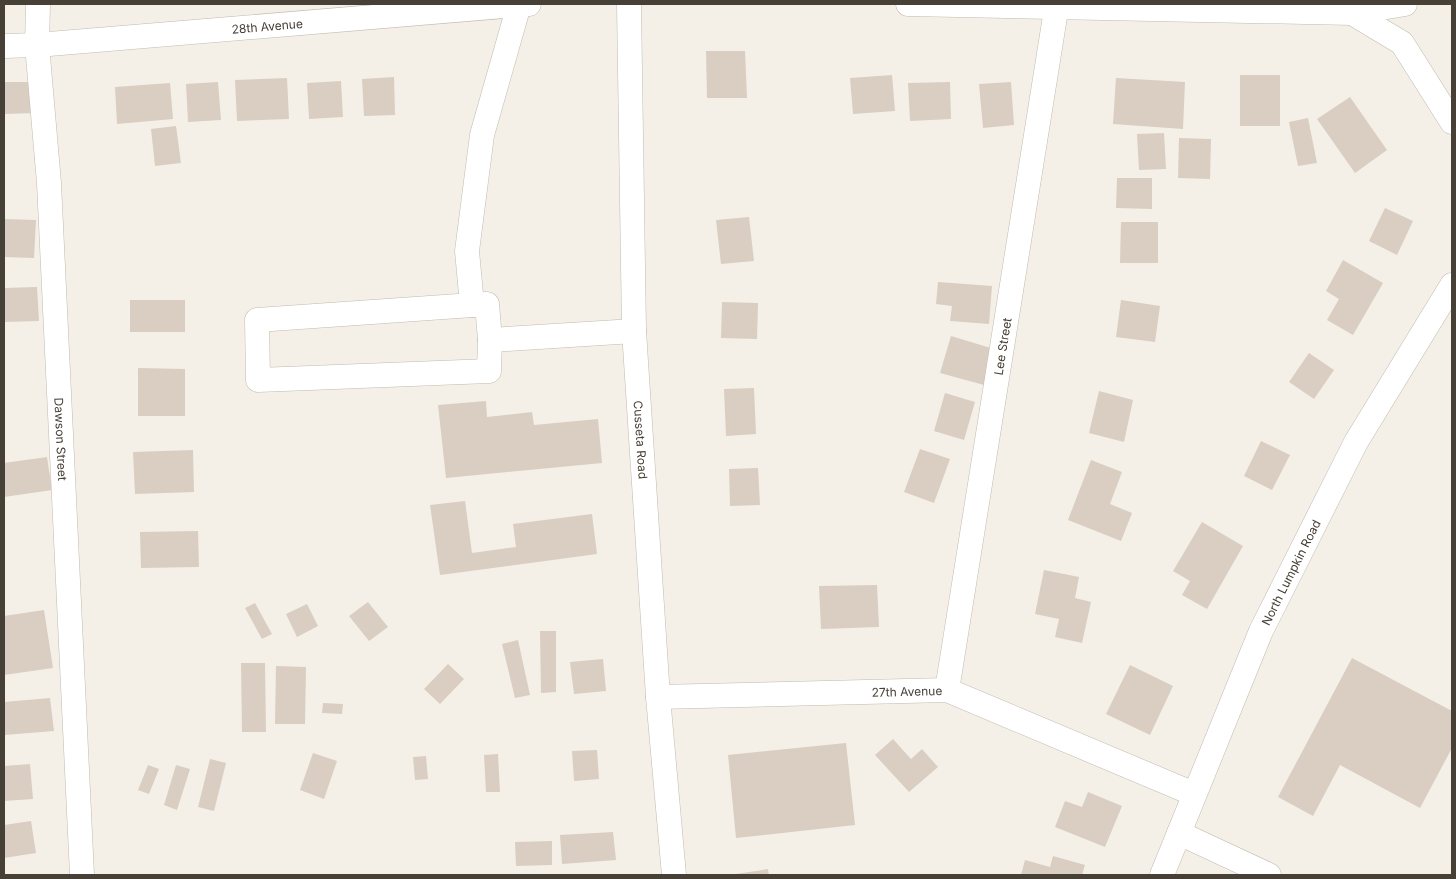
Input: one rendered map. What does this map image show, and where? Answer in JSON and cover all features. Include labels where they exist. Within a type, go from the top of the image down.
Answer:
[{"type":"street","name":"Dawson Street","points":[[38,4],[38,45],[49,182],[82,875]]},
{"type":"street","name":"28th Avenue","points":[[4,46],[38,45],[524,4]]},
{"type":"street","points":[[472,305],[467,251],[482,135],[524,4]]},
{"type":"street","name":"Cusseta Road","points":[[629,4],[634,331],[658,697],[674,875]]},
{"type":"street","points":[[908,4],[1352,13],[1405,4]]},
{"type":"street","name":"Lee Street","points":[[947,690],[1057,6]]},
{"type":"street","points":[[1352,13],[1402,43],[1452,122]]},
{"type":"street","name":"North Lumpkin Road","points":[[1162,875],[1261,631],[1356,442],[1452,286]]},
{"type":"street","points":[[487,304],[490,340],[488,371],[258,380],[257,320],[487,304]]},
{"type":"street","points":[[490,340],[634,331]]},
{"type":"street","name":"27th Avenue","points":[[658,697],[947,690],[1194,794]]},
{"type":"street","points":[[1179,834],[1269,875]]},
{"type":"building","points":[[706,51],[745,51],[747,98],[707,98]]},
{"type":"building","points":[[892,75],[895,111],[853,114],[850,78]]},
{"type":"building","points":[[1240,75],[1280,75],[1280,126],[1240,126]]},
{"type":"building","points":[[394,77],[395,115],[364,116],[362,79]]},
{"type":"building","points":[[287,78],[289,119],[237,121],[235,80]]},
{"type":"building","points":[[1116,78],[1185,82],[1183,129],[1113,124]]},
{"type":"building","points":[[341,81],[343,117],[309,119],[307,83]]},
{"type":"building","points":[[4,82],[34,82],[35,113],[4,114]]},
{"type":"building","points":[[218,82],[221,120],[188,122],[186,84]]},
{"type":"building","points":[[950,82],[951,119],[910,121],[908,83]]},
{"type":"building","points":[[1011,82],[1014,125],[983,128],[979,84]]},
{"type":"building","points":[[170,83],[173,119],[117,124],[115,87]]},
{"type":"building","points":[[1350,97],[1387,150],[1355,173],[1317,119]]},
{"type":"building","points":[[1308,118],[1317,163],[1298,166],[1289,122]]},
{"type":"building","points":[[176,126],[181,163],[155,166],[151,129]]},
{"type":"building","points":[[1164,133],[1166,169],[1139,170],[1137,134]]},
{"type":"building","points":[[1179,138],[1211,139],[1210,179],[1178,178]]},
{"type":"building","points":[[1117,178],[1152,178],[1152,209],[1116,208]]},
{"type":"building","points":[[1385,208],[1413,221],[1397,255],[1369,241]]},
{"type":"building","points":[[749,217],[754,261],[721,264],[716,220]]},
{"type":"building","points":[[4,219],[36,220],[34,258],[4,257]]},
{"type":"building","points":[[1121,222],[1158,222],[1158,263],[1120,263]]},
{"type":"building","points":[[1343,260],[1383,283],[1353,335],[1327,320],[1339,299],[1326,291]]},
{"type":"building","points":[[938,282],[992,286],[989,324],[950,321],[952,306],[936,304]]},
{"type":"building","points":[[37,287],[39,321],[4,322],[4,288]]},
{"type":"building","points":[[130,300],[185,300],[185,332],[130,332]]},
{"type":"building","points":[[1121,300],[1160,306],[1155,342],[1116,337]]},
{"type":"building","points":[[722,302],[758,303],[757,339],[721,338]]},
{"type":"building","points":[[951,336],[994,349],[984,385],[940,373]]},
{"type":"building","points":[[1309,353],[1334,370],[1314,399],[1289,382]]},
{"type":"building","points":[[138,368],[185,369],[185,416],[138,416]]},
{"type":"building","points":[[754,388],[756,434],[726,436],[724,389]]},
{"type":"building","points":[[1099,391],[1133,400],[1124,442],[1089,433]]},
{"type":"building","points":[[945,393],[975,402],[964,440],[934,431]]},
{"type":"building","points":[[486,401],[487,417],[532,412],[534,425],[598,419],[602,463],[446,478],[438,405]]},
{"type":"building","points":[[1261,441],[1290,455],[1272,490],[1244,476]]},
{"type":"building","points":[[920,449],[950,459],[934,503],[904,492]]},
{"type":"building","points":[[193,450],[194,492],[135,494],[133,452]]},
{"type":"building","points":[[47,457],[52,490],[4,497],[4,463]]},
{"type":"building","points":[[1091,460],[1122,472],[1110,504],[1132,513],[1121,541],[1068,520]]},
{"type":"building","points":[[758,468],[760,505],[730,506],[729,469]]},
{"type":"building","points":[[465,501],[472,553],[516,547],[513,524],[592,514],[597,554],[440,575],[430,505]]},
{"type":"building","points":[[1202,522],[1243,546],[1207,609],[1182,595],[1190,581],[1173,571]]},
{"type":"building","points":[[198,531],[199,567],[141,568],[140,532]]},
{"type":"building","points":[[1044,570],[1079,577],[1075,598],[1091,602],[1082,643],[1055,637],[1059,619],[1035,614]]},
{"type":"building","points":[[877,585],[879,627],[821,629],[819,586]]},
{"type":"building","points":[[368,602],[388,627],[369,641],[349,616]]},
{"type":"building","points":[[255,603],[272,634],[262,639],[245,608]]},
{"type":"building","points":[[307,604],[318,626],[297,637],[286,614]]},
{"type":"building","points":[[44,610],[53,668],[4,675],[4,616]]},
{"type":"building","points":[[540,631],[556,631],[556,692],[541,693]]},
{"type":"building","points":[[518,640],[530,695],[515,698],[502,644]]},
{"type":"building","points":[[1352,658],[1452,711],[1452,748],[1420,808],[1340,765],[1313,816],[1278,797]]},
{"type":"building","points":[[603,659],[606,691],[574,694],[570,662]]},
{"type":"building","points":[[241,663],[265,663],[266,732],[242,732]]},
{"type":"building","points":[[448,664],[464,679],[440,704],[424,689]]},
{"type":"building","points":[[1130,665],[1173,686],[1150,735],[1106,714]]},
{"type":"building","points":[[276,666],[306,667],[305,724],[275,724]]},
{"type":"building","points":[[50,698],[54,731],[4,735],[4,702]]},
{"type":"building","points":[[323,703],[343,704],[342,714],[322,713]]},
{"type":"building","points":[[893,739],[911,759],[922,749],[938,767],[909,792],[875,755]]},
{"type":"building","points":[[846,743],[855,825],[736,838],[728,755]]},
{"type":"building","points":[[597,750],[599,779],[574,781],[572,751]]},
{"type":"building","points":[[313,753],[337,761],[324,799],[300,790]]},
{"type":"building","points":[[498,754],[500,792],[486,792],[484,755]]},
{"type":"building","points":[[426,756],[428,779],[415,780],[413,757]]},
{"type":"building","points":[[210,759],[226,763],[214,811],[198,807]]},
{"type":"building","points":[[30,764],[33,799],[4,801],[4,766]]},
{"type":"building","points":[[148,765],[159,769],[149,794],[138,790]]},
{"type":"building","points":[[176,765],[190,769],[177,810],[164,805]]},
{"type":"building","points":[[1088,792],[1122,806],[1105,847],[1055,827],[1065,801],[1082,807]]},
{"type":"building","points":[[31,821],[36,853],[4,858],[4,825]]},
{"type":"building","points":[[613,832],[616,860],[562,864],[560,835]]},
{"type":"building","points":[[552,841],[552,865],[516,866],[515,842]]},
{"type":"building","points":[[1053,856],[1085,865],[1082,875],[1021,875],[1025,860],[1050,867]]},
{"type":"building","points":[[768,869],[769,875],[736,875],[736,874]]}]
